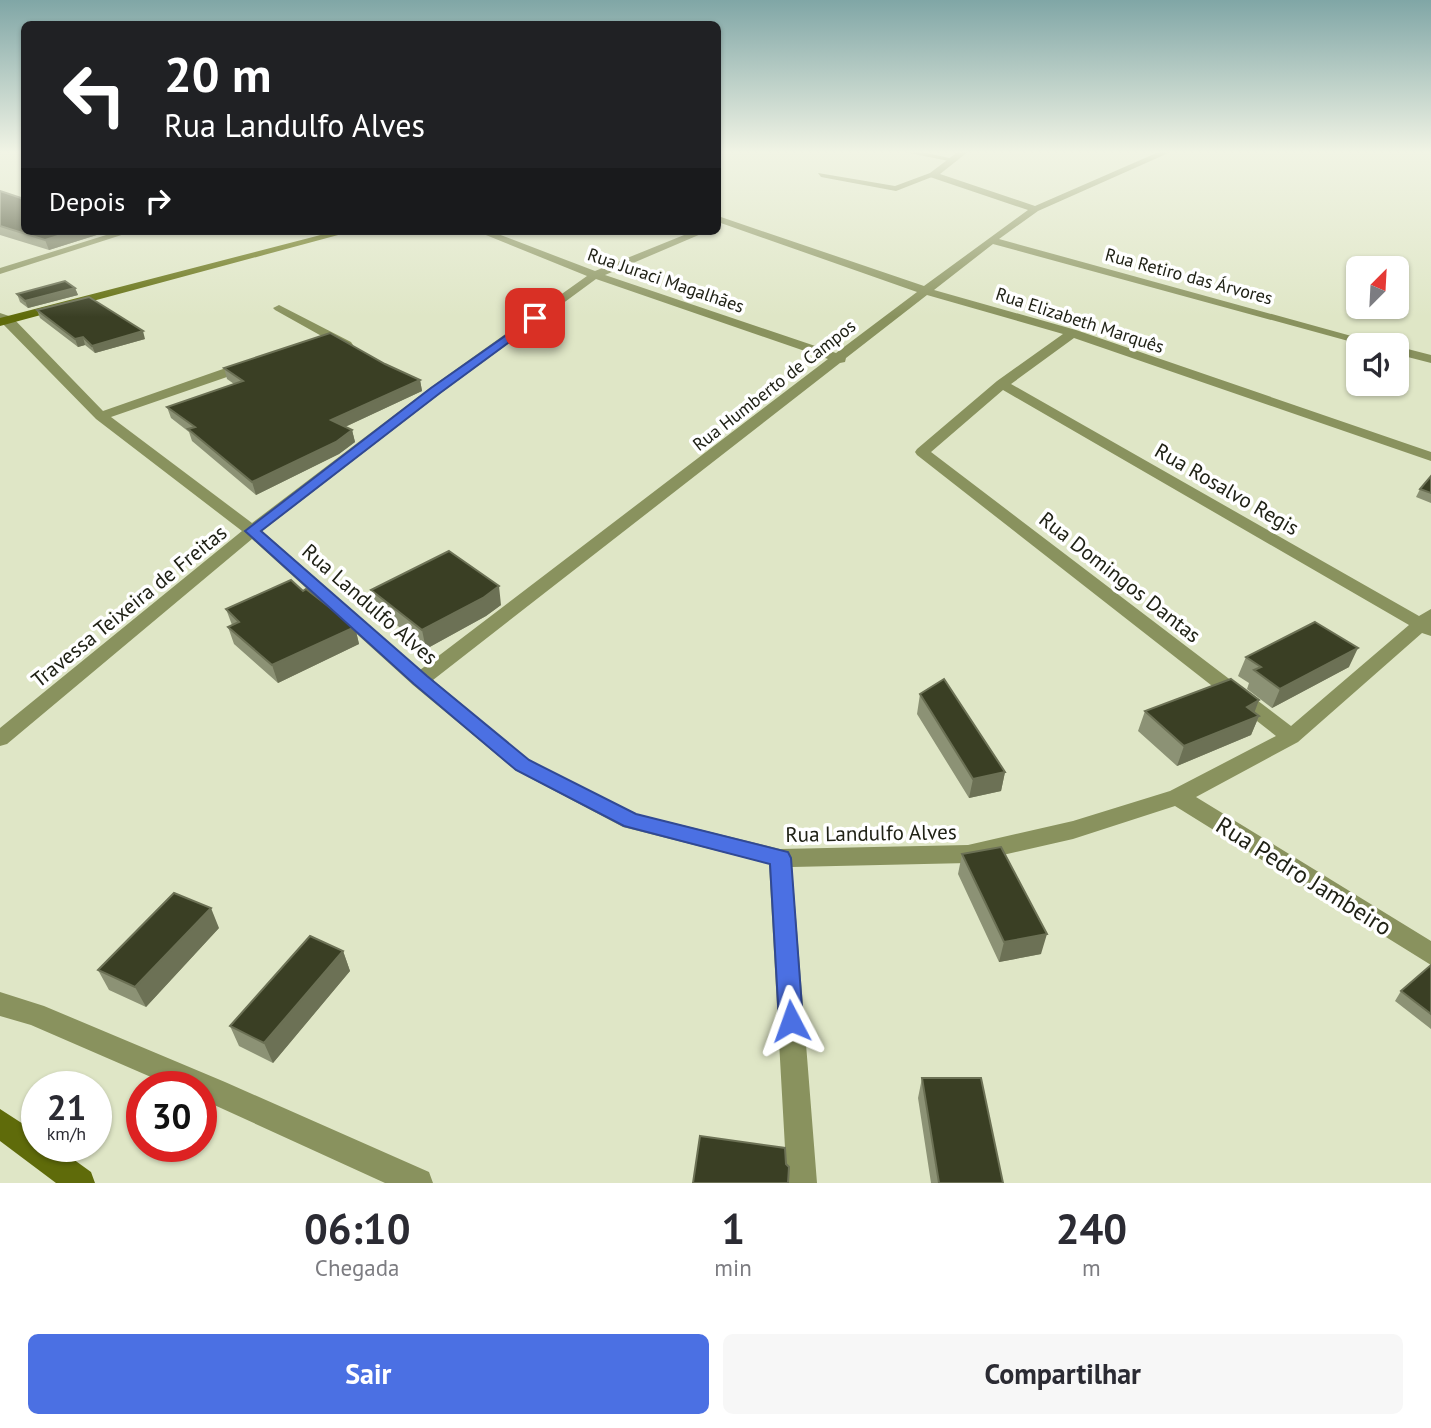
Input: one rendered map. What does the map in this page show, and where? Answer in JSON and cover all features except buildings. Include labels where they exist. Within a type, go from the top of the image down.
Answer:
[{"type":"main road","points":[[3,320],[332,235]]},
{"type":"main road","points":[[0,1123],[80,1183]]},
{"type":"street","points":[[1027,206],[1035,209]]},
{"type":"street","name":"Rua Humberto de Campos","points":[[420,680],[841,359],[991,240],[1041,206]]},
{"type":"street","name":"Rua Elizabeth Marquês","points":[[721,222],[926,291],[1072,333],[1431,457]]},
{"type":"street","points":[[0,271],[114,235]]},
{"type":"street","name":"Rua Juraci Magalhães","points":[[491,235],[595,275],[841,359]]},
{"type":"street","name":"Travessa Teixeira de Freitas","points":[[0,739],[430,387],[595,275],[693,235]]},
{"type":"street","name":"Rua Retiro das Árvores","points":[[991,240],[1346,336]]},
{"type":"street","points":[[279,308],[324,339],[354,349]]},
{"type":"street","name":"Rua Landulfo Alves","points":[[3,320],[101,416],[252,531],[420,680],[522,765],[631,821],[780,858],[968,854],[1073,831],[1178,797],[1291,737],[1428,623]]},
{"type":"street","points":[[1002,384],[1072,333]]},
{"type":"street","points":[[1409,353],[1431,359]]},
{"type":"street","points":[[101,416],[267,359]]},
{"type":"street","name":"Rua Domingos Dantas","points":[[1002,384],[922,452],[1291,737]]},
{"type":"street","name":"Rua Rosalvo Regis","points":[[1002,384],[1428,623]]},
{"type":"street","name":"Rua Pedro Jambeiro","points":[[1178,797],[1431,954]]},
{"type":"street","points":[[780,858],[802,1183]]},
{"type":"street","points":[[0,1004],[35,1014],[202,1085],[418,1183]]},
{"type":"route","points":[[535,318],[252,531],[420,680],[522,765],[631,821],[780,858],[791,1021]]}]
